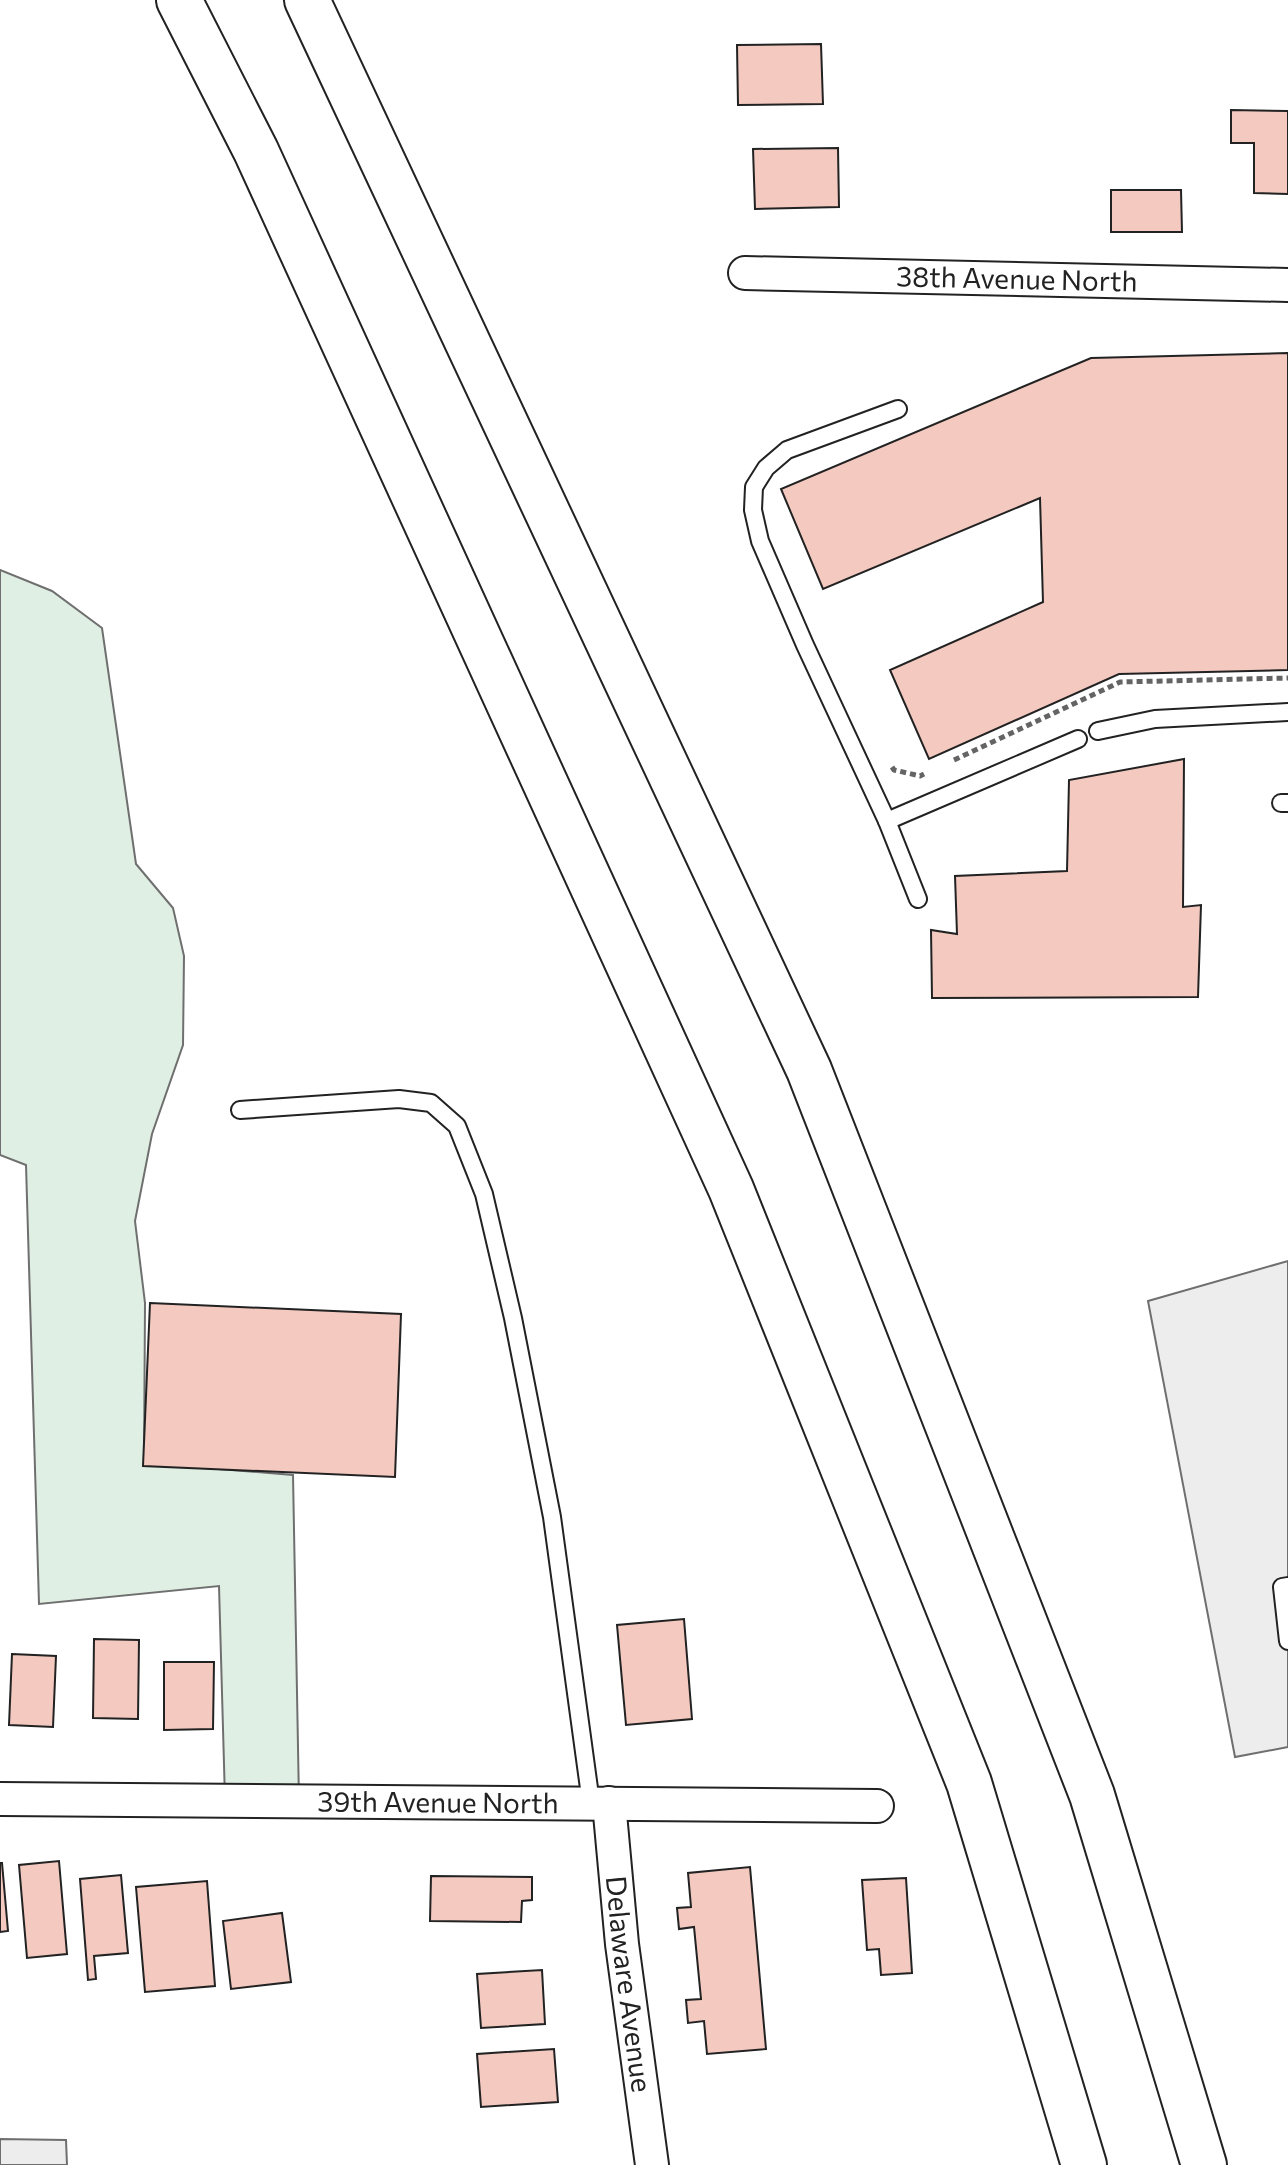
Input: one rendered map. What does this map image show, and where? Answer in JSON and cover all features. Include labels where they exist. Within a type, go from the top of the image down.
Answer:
[{"type":"highway","points":[[152,0],[256,151]]},
{"type":"highway","points":[[179,0],[256,151],[731,1189],[969,1783],[1084,2165]]},
{"type":"highway","points":[[307,0],[809,1070],[1092,1795],[1204,2165]]},
{"type":"street","name":"38th Avenue North","points":[[745,273],[1288,285]]},
{"type":"street","name":"39th Avenue North","points":[[0,1799],[877,1806]]},
{"type":"street","name":"Delaware Avenue","points":[[600,1803],[652,2165]]},
{"type":"lane","points":[[898,409],[787,450],[766,468],[754,487],[753,510],[760,541],[887,821],[918,899]]},
{"type":"lane","points":[[1098,731],[1155,719],[1288,712]]},
{"type":"lane","points":[[887,821],[1078,739]]},
{"type":"lane","points":[[240,1110],[399,1099],[431,1103],[457,1126],[484,1194],[513,1318],[552,1517],[600,1803]]},
{"type":"lane","points":[[1288,1586],[1282,1587],[1288,1641]]},
{"type":"green space","points":[[0,570],[52,591],[102,628],[136,864],[173,908],[184,956],[183,1045],[152,1134],[135,1221],[145,1303],[144,1463],[293,1475],[299,1801],[225,1800],[219,1586],[39,1604],[26,1165],[0,1155]]},
{"type":"shaded area","points":[[1288,1261],[1288,1747],[1235,1757],[1148,1301]]},
{"type":"shaded area","points":[[0,2139],[66,2140],[67,2165],[0,2165]]},
{"type":"building","points":[[821,44],[823,104],[738,105],[737,45]]},
{"type":"building","points":[[1231,110],[1288,111],[1288,194],[1254,193],[1254,143],[1231,143]]},
{"type":"building","points":[[838,148],[839,207],[755,209],[753,149]]},
{"type":"building","points":[[1111,190],[1181,190],[1182,232],[1111,232]]},
{"type":"building","points":[[1288,353],[1288,670],[1119,674],[929,759],[890,670],[1043,602],[1040,498],[823,589],[781,489],[1091,358]]},
{"type":"building","points":[[1184,759],[1183,907],[1201,905],[1198,997],[932,998],[931,930],[957,934],[955,876],[1067,871],[1069,780]]},
{"type":"building","points":[[150,1303],[401,1314],[395,1477],[143,1466]]},
{"type":"building","points":[[684,1619],[692,1719],[626,1725],[617,1625]]},
{"type":"building","points":[[94,1639],[139,1640],[138,1719],[93,1718]]},
{"type":"building","points":[[12,1654],[56,1656],[53,1727],[9,1725]]},
{"type":"building","points":[[164,1662],[214,1662],[213,1729],[164,1730]]},
{"type":"building","points":[[59,1861],[67,1954],[27,1958],[19,1865]]},
{"type":"building","points":[[0,1863],[8,1931],[0,1932]]},
{"type":"building","points":[[750,1867],[766,2049],[707,2054],[704,2021],[688,2023],[686,2000],[701,1999],[694,1927],[679,1929],[677,1908],[691,1907],[688,1873]]},
{"type":"building","points":[[121,1875],[128,1953],[94,1956],[96,1979],[88,1980],[80,1879]]},
{"type":"building","points":[[431,1876],[532,1877],[532,1900],[522,1901],[521,1922],[430,1921]]},
{"type":"building","points":[[906,1878],[912,1973],[881,1975],[879,1949],[867,1950],[862,1880]]},
{"type":"building","points":[[207,1881],[215,1986],[145,1992],[136,1887]]},
{"type":"building","points":[[282,1913],[291,1982],[231,1989],[223,1921]]},
{"type":"building","points":[[542,1970],[545,2024],[481,2028],[477,1974]]},
{"type":"building","points":[[554,2049],[558,2102],[481,2107],[477,2054]]}]
